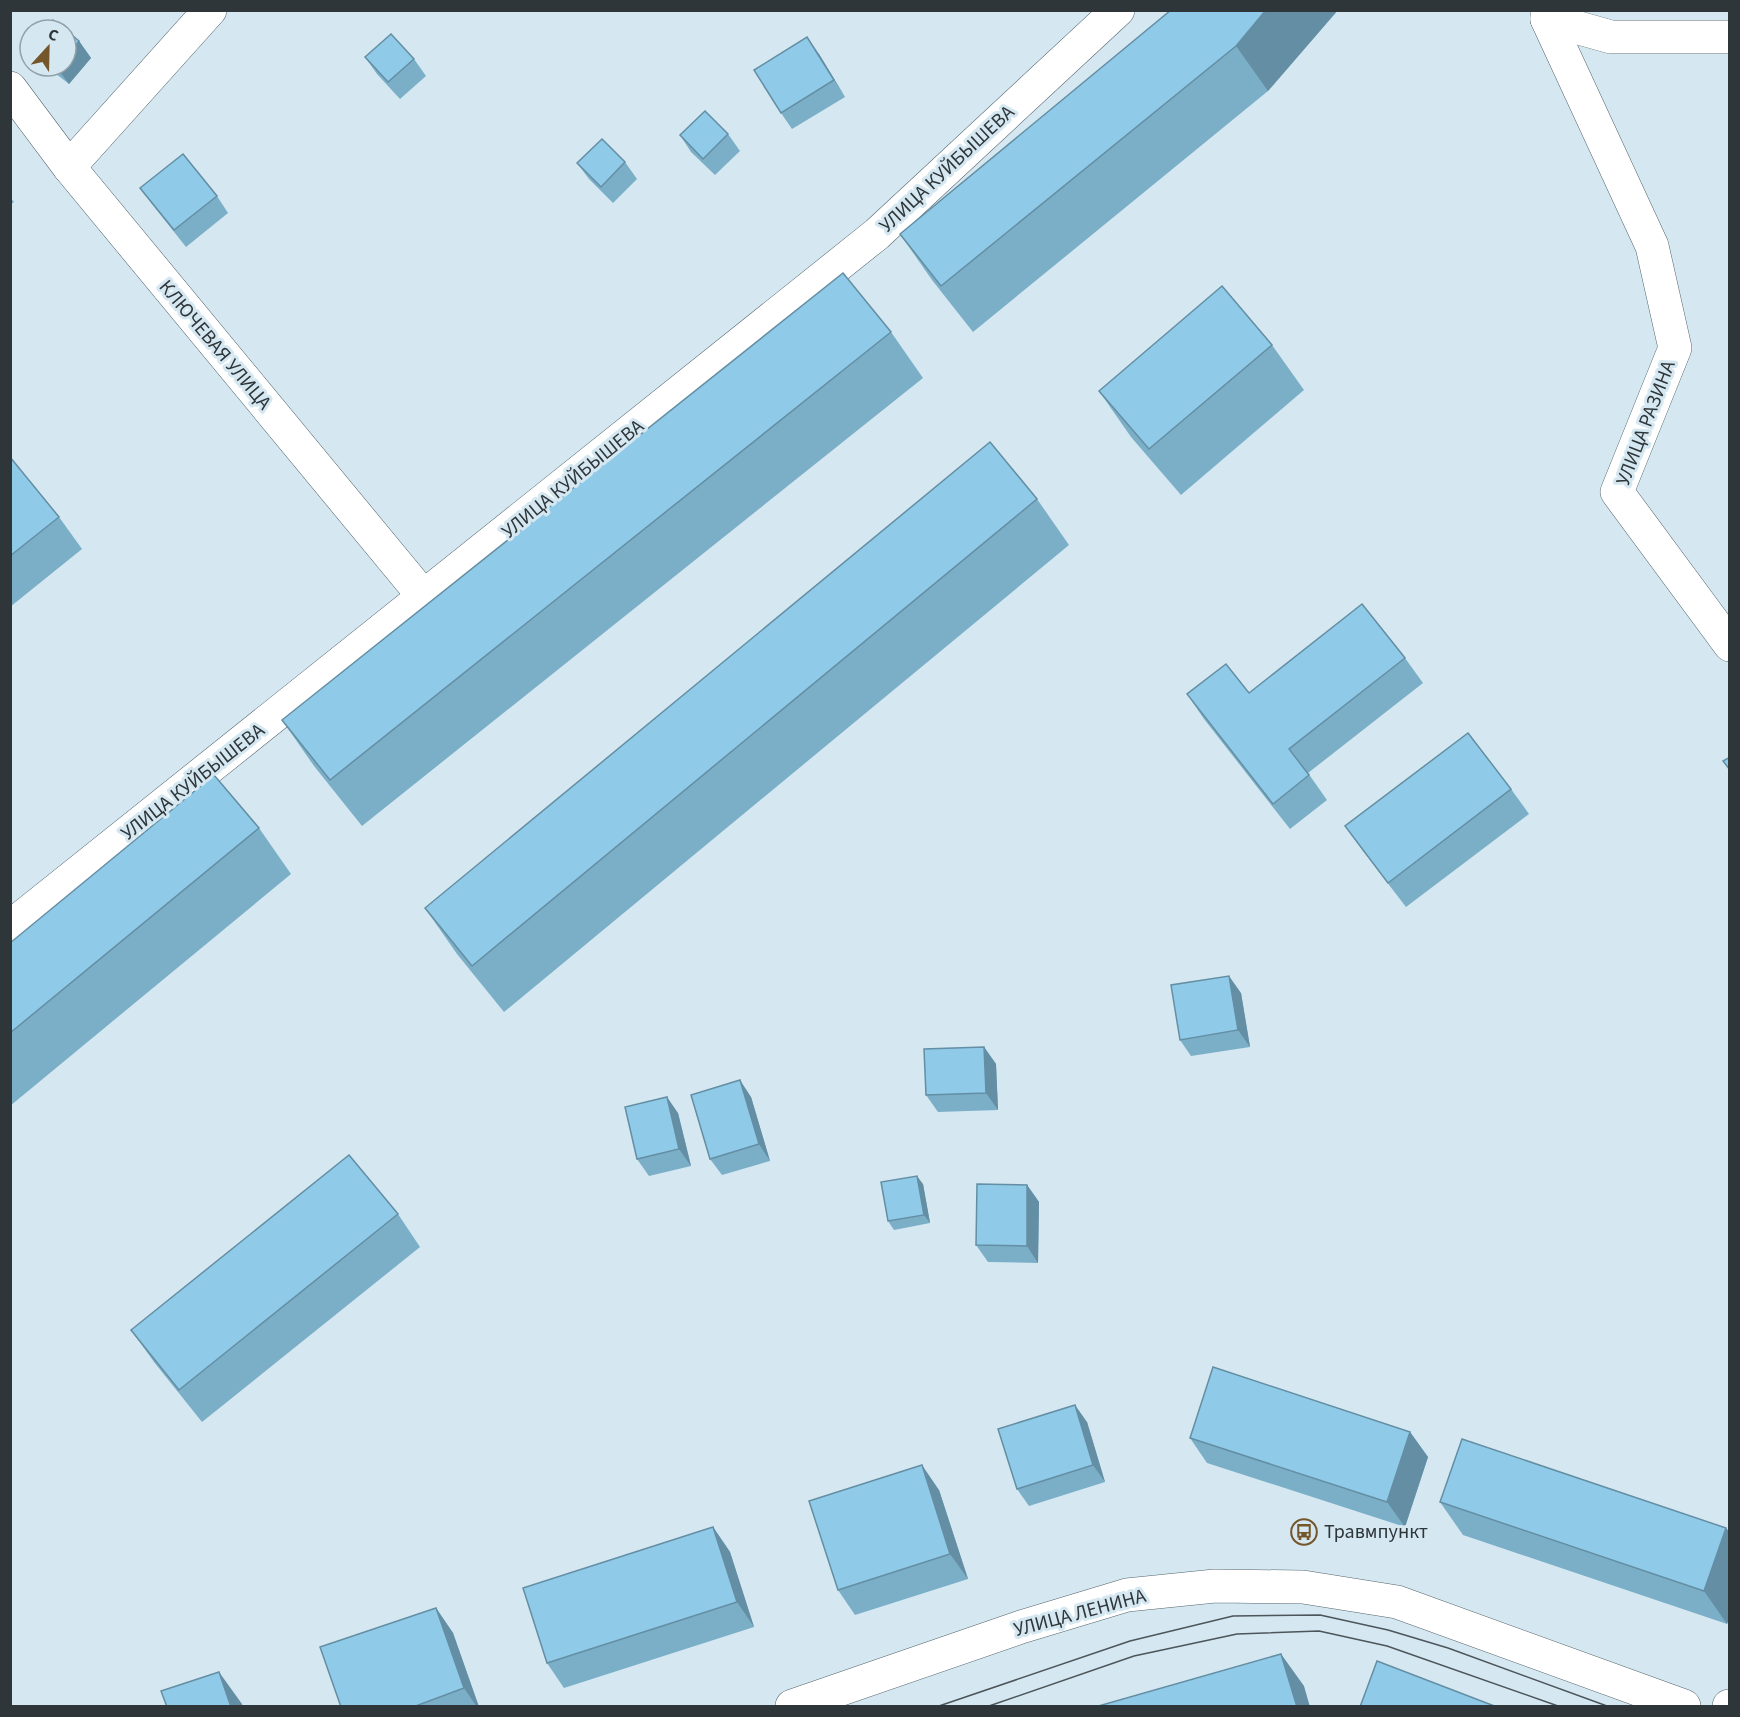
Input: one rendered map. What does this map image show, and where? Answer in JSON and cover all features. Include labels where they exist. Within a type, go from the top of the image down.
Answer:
[{"type":"main road","points":[[69,167],[210,10]]},
{"type":"main road","name":"УЛИЦА КУЙБЫШЕВА","points":[[10,927],[877,234],[1118,10]]},
{"type":"main road","points":[[1547,15],[1611,37],[1730,37]]},
{"type":"main road","name":"УЛИЦА РАЗИНА","points":[[1547,15],[1652,246],[1676,348],[1617,492],[1730,645]]},
{"type":"main road","name":"КЛЮЧЕВАЯ УЛИЦА","points":[[10,88],[69,167],[424,598]]},
{"type":"main road","name":"УЛИЦА ЛЕНИНА","points":[[792,1707],[1021,1628],[1127,1595],[1215,1586],[1303,1587],[1397,1602],[1684,1707]]},
{"type":"building","points":[[1171,10],[1266,10],[1236,46],[941,286],[900,234]]},
{"type":"building","points":[[391,34],[414,59],[388,82],[365,57]]},
{"type":"building","points":[[807,37],[834,80],[781,113],[754,70]]},
{"type":"building","points":[[705,111],[728,134],[703,159],[680,135]]},
{"type":"building","points":[[602,139],[625,162],[601,187],[577,163]]},
{"type":"building","points":[[183,154],[217,196],[174,230],[140,188]]},
{"type":"building","points":[[843,273],[891,332],[330,780],[282,720]]},
{"type":"building","points":[[1222,286],[1272,345],[1149,449],[1099,391]]},
{"type":"building","points":[[990,442],[1037,499],[472,966],[425,908]]},
{"type":"building","points":[[10,457],[59,517],[10,556]]},
{"type":"building","points":[[1362,604],[1405,658],[1289,749],[1309,775],[1273,804],[1187,694],[1226,664],[1249,693]]},
{"type":"building","points":[[1468,733],[1511,789],[1388,883],[1345,826]]},
{"type":"building","points":[[1730,757],[1730,770],[1723,761]]},
{"type":"building","points":[[214,775],[259,828],[10,1033],[10,943]]},
{"type":"building","points":[[1229,976],[1238,1030],[1180,1040],[1171,985]]},
{"type":"building","points":[[984,1047],[986,1093],[926,1095],[924,1049]]},
{"type":"building","points":[[740,1080],[759,1144],[710,1159],[691,1095]]},
{"type":"building","points":[[667,1097],[679,1149],[637,1159],[625,1107]]},
{"type":"building","points":[[349,1155],[398,1214],[179,1390],[131,1330]]},
{"type":"building","points":[[917,1176],[924,1215],[888,1221],[881,1182]]},
{"type":"building","points":[[977,1184],[1027,1185],[1027,1246],[976,1245]]},
{"type":"building","points":[[1213,1367],[1410,1432],[1387,1502],[1190,1438]]},
{"type":"building","points":[[1075,1405],[1093,1465],[1017,1489],[998,1429]]},
{"type":"building","points":[[1462,1439],[1726,1528],[1704,1591],[1440,1502]]},
{"type":"building","points":[[922,1465],[950,1554],[838,1590],[809,1501]]},
{"type":"building","points":[[713,1527],[737,1602],[547,1663],[523,1588]]},
{"type":"building","points":[[436,1608],[464,1688],[413,1707],[341,1707],[320,1647]]},
{"type":"building","points":[[1281,1654],[1297,1707],[1095,1707]]},
{"type":"building","points":[[1377,1661],[1497,1707],[1360,1707]]},
{"type":"building","points":[[219,1672],[231,1707],[167,1707],[161,1691]]},
{"type":"tram line","points":[[939,1706],[1130,1641],[1233,1616],[1320,1615],[1388,1630],[1448,1648],[1607,1706]]},
{"type":"tram line","points":[[989,1706],[1134,1656],[1237,1634],[1319,1631],[1387,1646],[1558,1706]]},
{"type":"place","name":"Травмпункт","points":[[1304,1532]]}]
